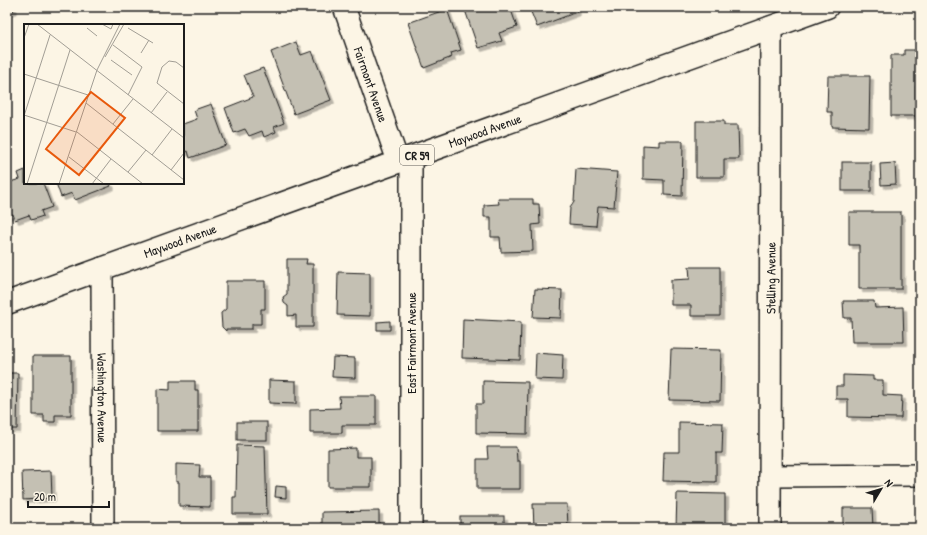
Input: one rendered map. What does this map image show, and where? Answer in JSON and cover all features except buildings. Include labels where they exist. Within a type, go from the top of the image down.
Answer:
[{"type":"main road","name":"Maywood Avenue","points":[[7,303],[827,7]]},
{"type":"street","name":"Fairmont Avenue","points":[[344,7],[404,159]]},
{"type":"street","name":"Stelling Avenue","points":[[770,528],[771,27]]},
{"type":"street","name":"East Fairmont Avenue","points":[[404,159],[411,528]]},
{"type":"street","name":"Washington Avenue","points":[[102,268],[102,528]]},
{"type":"street","points":[[770,476],[920,475]]}]
